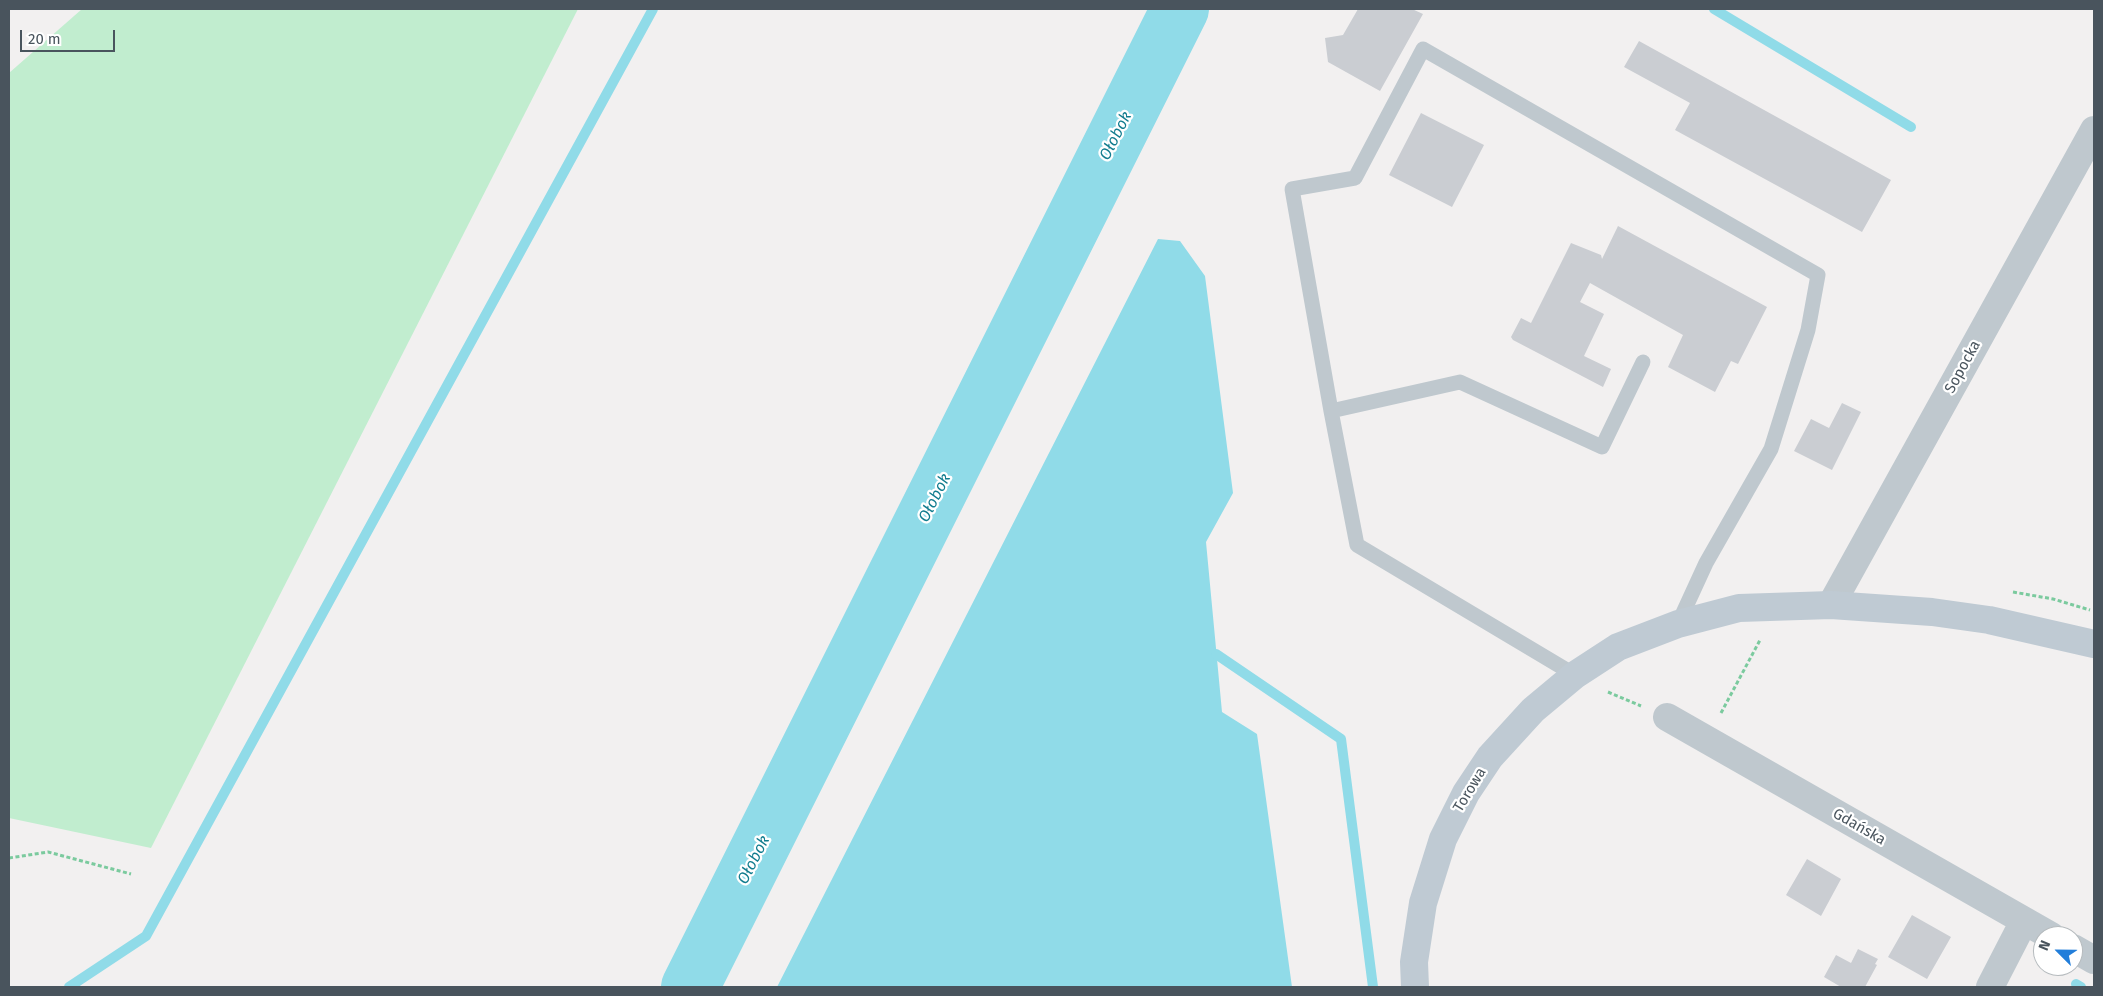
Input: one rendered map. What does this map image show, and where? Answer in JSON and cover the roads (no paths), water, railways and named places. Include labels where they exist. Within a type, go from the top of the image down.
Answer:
[{"type":"street","name":"Sopocka","points":[[1831,605],[2094,130]]},
{"type":"street","name":"Torowa","points":[[1415,987],[1414,962],[1423,903],[1443,839],[1466,793],[1490,757],[1533,710],[1575,675],[1618,647],[1678,624],[1739,608],[1831,605],[1932,612],[1990,620],[2094,644]]},
{"type":"street","name":"Gdańska","points":[[1667,717],[2033,926]]},
{"type":"street","points":[[1990,987],[2024,921]]},
{"type":"street","points":[[2083,954],[2094,960]]},
{"type":"lane","points":[[1575,675],[1357,545],[1331,411],[1292,189],[1354,178],[1423,49],[1818,275],[1808,330],[1771,449],[1706,563],[1678,624]]},
{"type":"lane","points":[[1331,411],[1460,382],[1602,447],[1643,362]]},
{"type":"water","points":[[1158,239],[1180,241],[1205,276],[1233,493],[1206,542],[1222,712],[1257,734],[1292,987],[777,987]]},
{"type":"waterway","points":[[69,987],[146,936],[653,9]]},
{"type":"waterway","name":"Ołobok","points":[[690,987],[1180,9]]},
{"type":"waterway","points":[[1714,9],[1911,127]]},
{"type":"waterway","points":[[1216,654],[1341,739],[1373,987]]},
{"type":"waterway","points":[[2076,984],[2081,987]]}]
